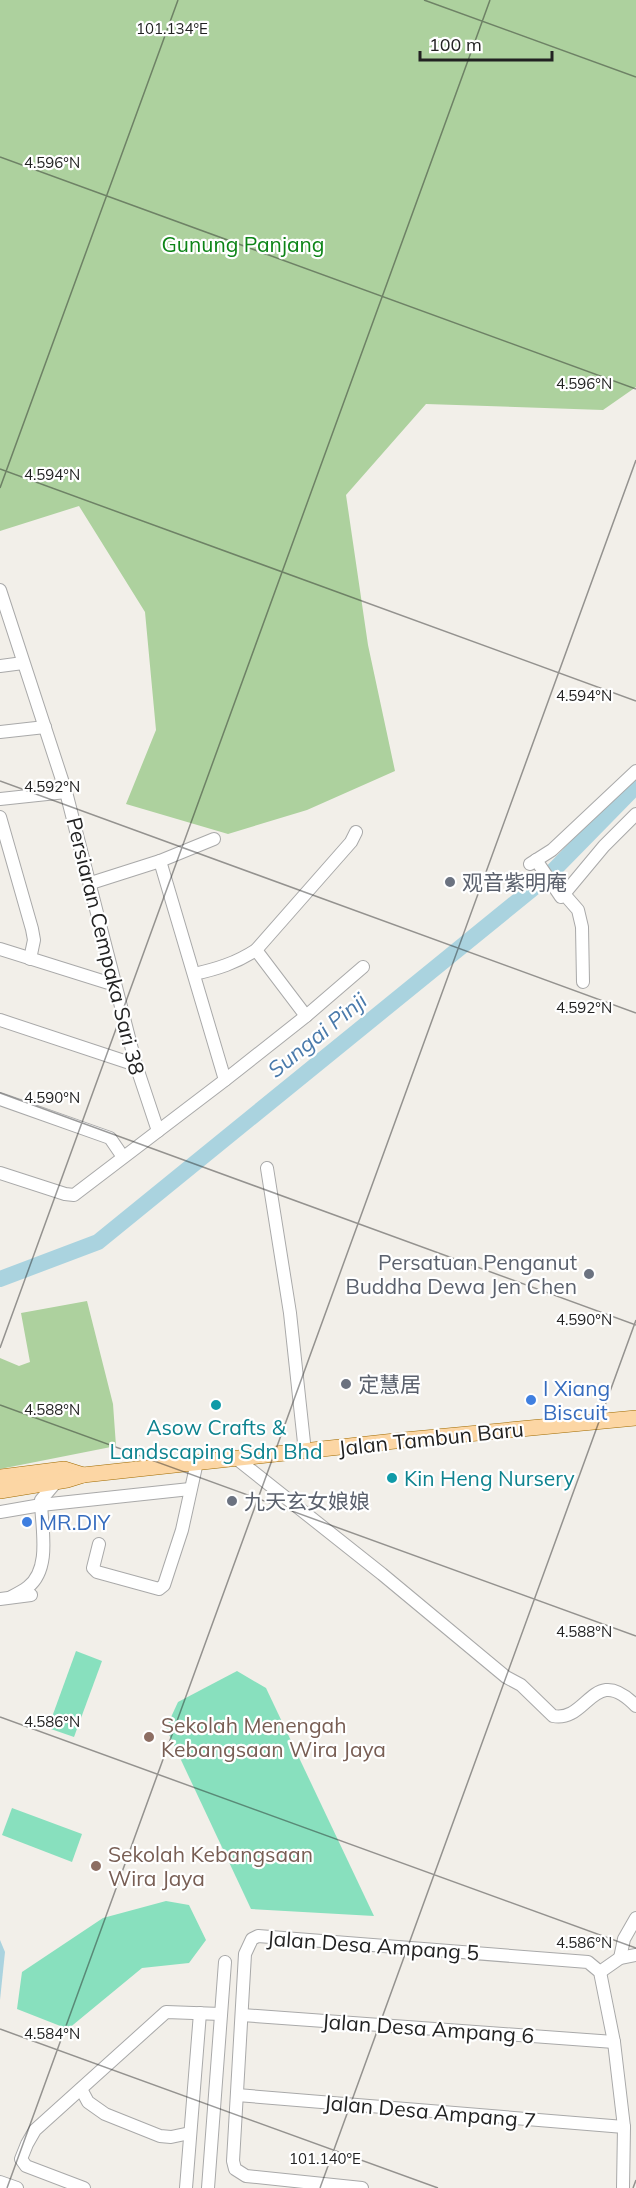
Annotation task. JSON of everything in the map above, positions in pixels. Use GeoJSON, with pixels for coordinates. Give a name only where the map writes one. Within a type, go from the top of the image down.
{"type":"FeatureCollection","features":[{"type":"Feature","properties":{"kind":"main road","name":"Jalan Tambun Baru"},"geometry":{"type":"LineString","coordinates":[[3,1486],[197,1462],[636,1418]]}},
{"type":"Feature","properties":{"kind":"main road","name":"Jalan Tambun Baru"},"geometry":{"type":"LineString","coordinates":[[3,1486],[64,1469],[83,1475]]}},
{"type":"Feature","properties":{"kind":"street","name":"Persiaran Cempaka Sari 38"},"geometry":{"type":"LineString","coordinates":[[1,596],[66,792],[136,1065],[158,1131]]}},
{"type":"Feature","properties":{"kind":"street"},"geometry":{"type":"LineString","coordinates":[[0,666],[23,663]]}},
{"type":"Feature","properties":{"kind":"street"},"geometry":{"type":"LineString","coordinates":[[0,732],[45,727]]}},
{"type":"Feature","properties":{"kind":"street"},"geometry":{"type":"LineString","coordinates":[[583,982],[582,927],[578,910],[536,864],[636,771]]}},
{"type":"Feature","properties":{"kind":"street"},"geometry":{"type":"LineString","coordinates":[[0,799],[66,792]]}},
{"type":"Feature","properties":{"kind":"street"},"geometry":{"type":"LineString","coordinates":[[559,891],[636,814]]}},
{"type":"Feature","properties":{"kind":"street"},"geometry":{"type":"LineString","coordinates":[[0,818],[32,929],[34,940],[30,959]]}},
{"type":"Feature","properties":{"kind":"street"},"geometry":{"type":"LineString","coordinates":[[194,974],[222,968],[241,960],[256,950],[351,842],[356,832]]}},
{"type":"Feature","properties":{"kind":"street"},"geometry":{"type":"LineString","coordinates":[[91,883],[160,861],[214,839]]}},
{"type":"Feature","properties":{"kind":"street"},"geometry":{"type":"LineString","coordinates":[[160,861],[225,1080]]}},
{"type":"Feature","properties":{"kind":"street"},"geometry":{"type":"LineString","coordinates":[[0,949],[115,985]]}},
{"type":"Feature","properties":{"kind":"street"},"geometry":{"type":"LineString","coordinates":[[256,950],[306,1016]]}},
{"type":"Feature","properties":{"kind":"street"},"geometry":{"type":"LineString","coordinates":[[0,1173],[64,1194],[74,1195],[225,1080],[363,967]]}},
{"type":"Feature","properties":{"kind":"street"},"geometry":{"type":"LineString","coordinates":[[0,1020],[136,1065]]}},
{"type":"Feature","properties":{"kind":"street"},"geometry":{"type":"LineString","coordinates":[[0,1099],[110,1138],[123,1157]]}},
{"type":"Feature","properties":{"kind":"street"},"geometry":{"type":"LineString","coordinates":[[267,1168],[290,1313],[305,1452]]}},
{"type":"Feature","properties":{"kind":"street"},"geometry":{"type":"LineString","coordinates":[[237,1459],[506,1677],[521,1685],[553,1716],[566,1715],[598,1692],[611,1689],[627,1696],[636,1706]]}},
{"type":"Feature","properties":{"kind":"street"},"geometry":{"type":"LineString","coordinates":[[99,1544],[93,1562],[93,1568],[97,1572],[159,1589],[164,1585],[182,1530],[197,1462]]}},
{"type":"Feature","properties":{"kind":"street"},"geometry":{"type":"LineString","coordinates":[[41,1503],[57,1481]]}},
{"type":"Feature","properties":{"kind":"street"},"geometry":{"type":"LineString","coordinates":[[3,1486],[34,1495],[41,1503],[43,1539],[40,1567],[29,1586],[6,1598]]}},
{"type":"Feature","properties":{"kind":"street"},"geometry":{"type":"LineString","coordinates":[[0,1512],[41,1503],[190,1489]]}},
{"type":"Feature","properties":{"kind":"street"},"geometry":{"type":"LineString","coordinates":[[6,1598],[31,1595]]}},
{"type":"Feature","properties":{"kind":"street"},"geometry":{"type":"LineString","coordinates":[[620,1959],[624,1939],[636,1918]]}},
{"type":"Feature","properties":{"kind":"street","name":"Jalan Desa Ampang 5"},"geometry":{"type":"LineString","coordinates":[[338,2187],[246,2176],[235,2169],[233,2161],[245,1954],[252,1939],[258,1936],[588,1962],[600,1972]]}},
{"type":"Feature","properties":{"kind":"street"},"geometry":{"type":"LineString","coordinates":[[623,2188],[624,2127],[614,2042],[600,1972],[620,1959],[636,1955]]}},
{"type":"Feature","properties":{"kind":"street"},"geometry":{"type":"LineString","coordinates":[[208,2188],[225,1962]]}},
{"type":"Feature","properties":{"kind":"street"},"geometry":{"type":"LineString","coordinates":[[223,1992],[244,1994]]}},
{"type":"Feature","properties":{"kind":"street"},"geometry":{"type":"LineString","coordinates":[[84,2188],[26,2166],[21,2159],[35,2130],[166,2012],[221,2014]]}},
{"type":"Feature","properties":{"kind":"street"},"geometry":{"type":"LineString","coordinates":[[186,2188],[200,2013]]}},
{"type":"Feature","properties":{"kind":"street","name":"Jalan Desa Ampang 6"},"geometry":{"type":"LineString","coordinates":[[242,2015],[614,2042]]}},
{"type":"Feature","properties":{"kind":"street"},"geometry":{"type":"LineString","coordinates":[[81,2089],[88,2102],[105,2114],[160,2136],[171,2137],[190,2133]]}},
{"type":"Feature","properties":{"kind":"street","name":"Jalan Desa Ampang 7"},"geometry":{"type":"LineString","coordinates":[[237,2095],[624,2127]]}},
{"type":"Feature","properties":{"kind":"street"},"geometry":{"type":"LineString","coordinates":[[0,2182],[17,2188]]}},
{"type":"Feature","properties":{"kind":"street"},"geometry":{"type":"LineString","coordinates":[[338,2187],[362,2188]]}},
{"type":"Feature","properties":{"kind":"green space","name":"Gunung Panjang"},"geometry":{"type":"Polygon","coordinates":[[[0,0],[636,0],[636,387],[603,410],[426,404],[346,495],[368,645],[395,771],[307,810],[228,834],[126,804],[156,730],[145,612],[79,506],[0,531],[0,0]]]}},
{"type":"Feature","properties":{"kind":"green space"},"geometry":{"type":"Polygon","coordinates":[[[87,1301],[113,1404],[116,1446],[0,1469],[0,1358],[19,1366],[30,1362],[21,1313],[87,1301]]]}},
{"type":"Feature","properties":{"kind":"green space"},"geometry":{"type":"Polygon","coordinates":[[[76,1651],[102,1661],[74,1737],[48,1728],[76,1651]]]}},
{"type":"Feature","properties":{"kind":"green space"},"geometry":{"type":"Polygon","coordinates":[[[237,1671],[266,1688],[374,1916],[251,1909],[166,1728],[178,1702],[237,1671]]]}},
{"type":"Feature","properties":{"kind":"green space"},"geometry":{"type":"Polygon","coordinates":[[[12,1808],[82,1834],[72,1862],[2,1835],[12,1808]]]}},
{"type":"Feature","properties":{"kind":"green space"},"geometry":{"type":"Polygon","coordinates":[[[166,1901],[189,1905],[206,1940],[189,1963],[142,1968],[68,2029],[17,2009],[22,1972],[103,1918],[166,1901]]]}},
{"type":"Feature","properties":{"kind":"water"},"geometry":{"type":"Polygon","coordinates":[[[0,1940],[5,1952],[0,2000],[0,1940]]]}},
{"type":"Feature","properties":{"kind":"waterway","name":"Sungai Pinji"},"geometry":{"type":"LineString","coordinates":[[0,1279],[98,1242],[547,877],[636,786]]}},
{"type":"Feature","properties":{"kind":"place","name":"观音紫明庵"},"geometry":{"type":"Point","coordinates":[450,882]}},
{"type":"Feature","properties":{"kind":"place","name":"Persatuan Penganut Buddha Dewa Jen Chen"},"geometry":{"type":"Point","coordinates":[589,1274]}},
{"type":"Feature","properties":{"kind":"place","name":"定慧居"},"geometry":{"type":"Point","coordinates":[346,1384]}},
{"type":"Feature","properties":{"kind":"place","name":"I Xiang Biscuit"},"geometry":{"type":"Point","coordinates":[531,1400]}},
{"type":"Feature","properties":{"kind":"place","name":"Asow Crafts & Landscaping Sdn Bhd"},"geometry":{"type":"Point","coordinates":[216,1405]}},
{"type":"Feature","properties":{"kind":"place","name":"Kin Heng Nursery"},"geometry":{"type":"Point","coordinates":[392,1478]}},
{"type":"Feature","properties":{"kind":"place","name":"九天玄女娘娘"},"geometry":{"type":"Point","coordinates":[232,1501]}},
{"type":"Feature","properties":{"kind":"place","name":"MR.DIY"},"geometry":{"type":"Point","coordinates":[27,1522]}},
{"type":"Feature","properties":{"kind":"place","name":"Sekolah Menengah Kebangsaan Wira Jaya"},"geometry":{"type":"Point","coordinates":[149,1737]}},
{"type":"Feature","properties":{"kind":"place","name":"Sekolah Kebangsaan Wira Jaya"},"geometry":{"type":"Point","coordinates":[96,1866]}}]}
